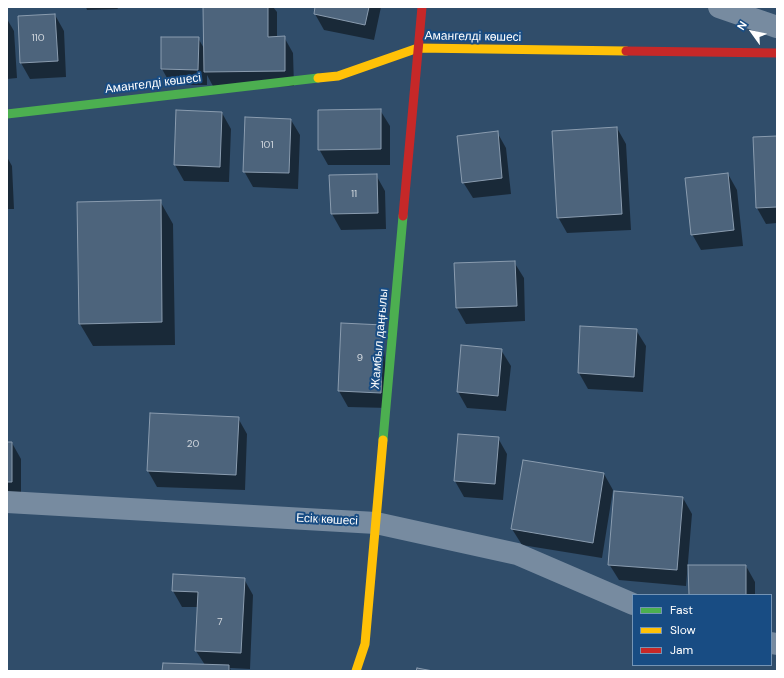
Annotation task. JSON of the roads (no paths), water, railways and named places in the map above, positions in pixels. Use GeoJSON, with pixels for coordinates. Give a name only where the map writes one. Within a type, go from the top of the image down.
{"type":"FeatureCollection","features":[{"type":"Feature","properties":{"kind":"street","name":"Жамбыл даңғылы"},"geometry":{"type":"LineString","coordinates":[[356,671],[365,644],[422,7]]}},
{"type":"Feature","properties":{"kind":"street"},"geometry":{"type":"LineString","coordinates":[[719,7],[777,27]]}},
{"type":"Feature","properties":{"kind":"street","name":"Амангелді көшесі"},"geometry":{"type":"LineString","coordinates":[[7,114],[338,76],[418,48],[777,54]]}},
{"type":"Feature","properties":{"kind":"street","name":"Есік көшесі"},"geometry":{"type":"LineString","coordinates":[[7,502],[376,523],[517,554],[632,604]]}}]}
